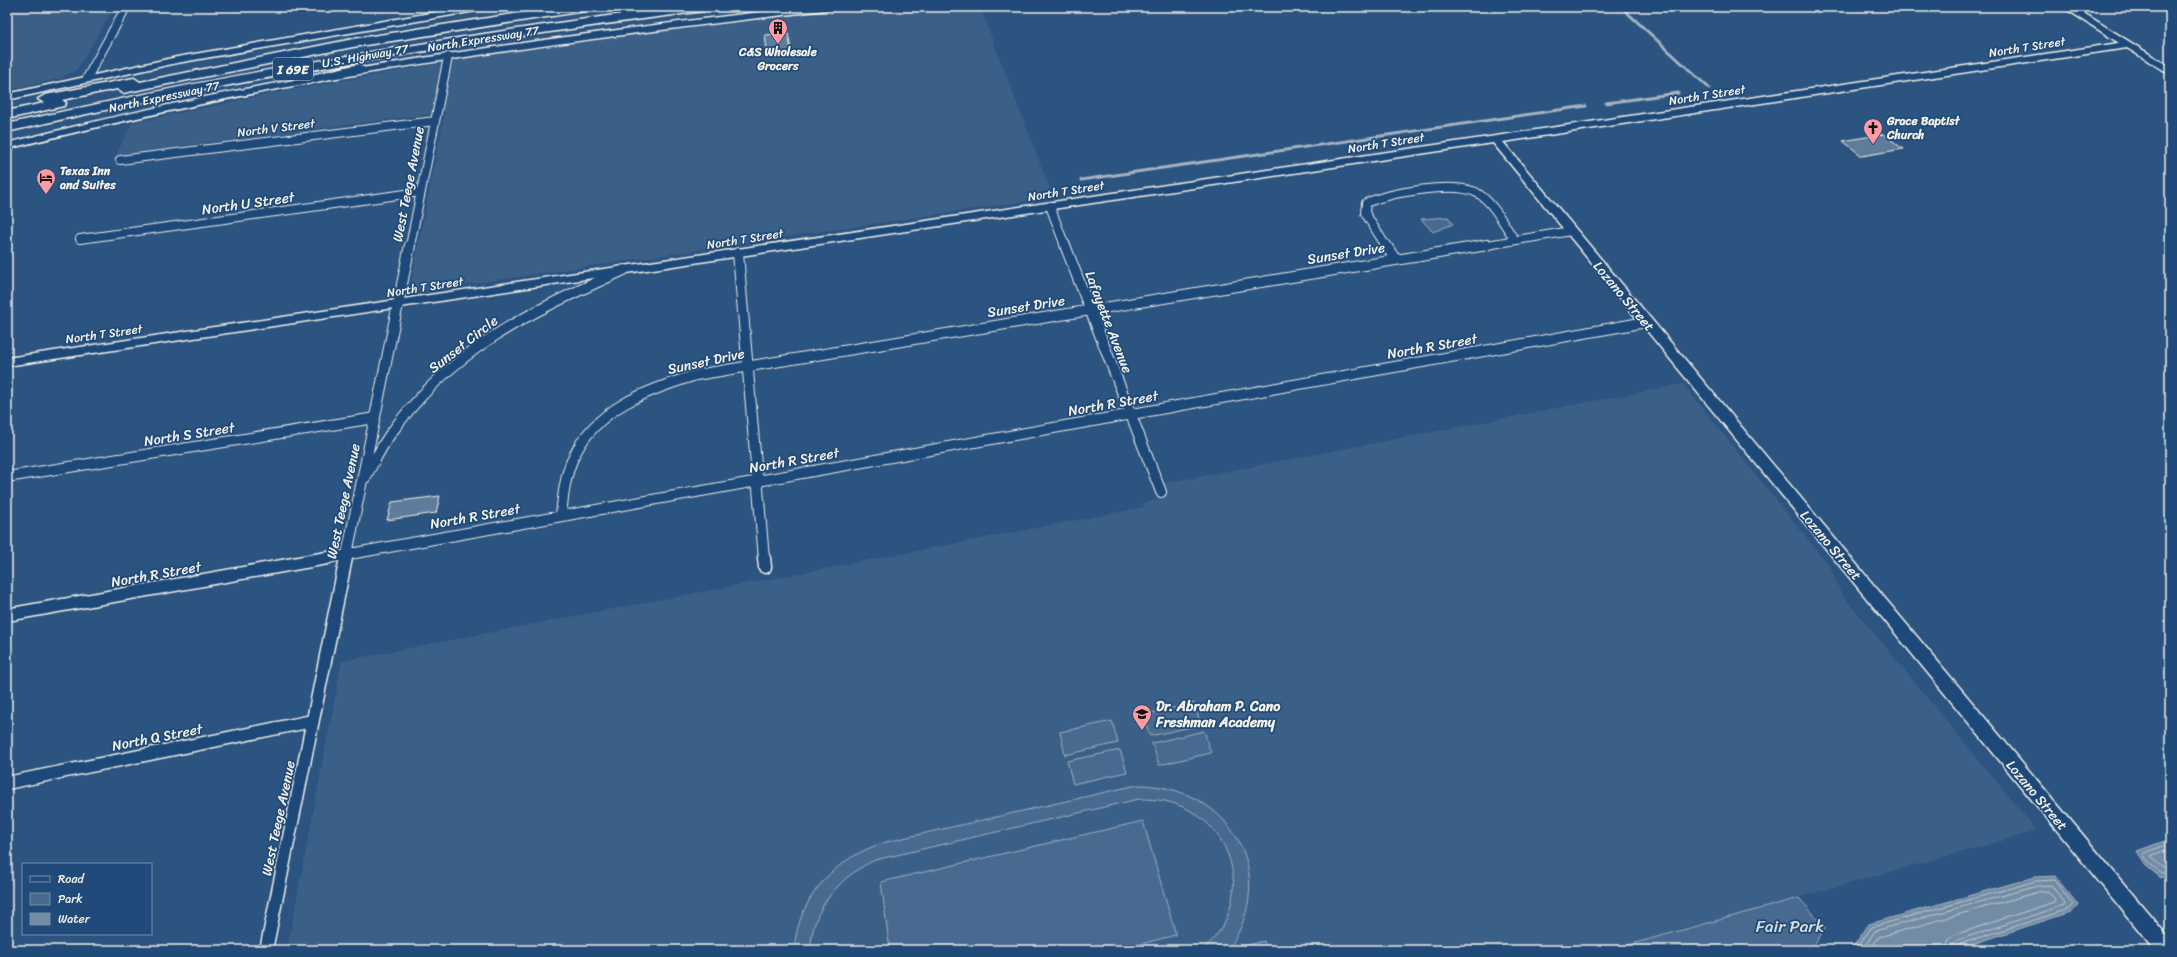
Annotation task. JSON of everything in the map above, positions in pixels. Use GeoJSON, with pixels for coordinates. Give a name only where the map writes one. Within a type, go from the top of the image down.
{"type":"FeatureCollection","features":[{"type":"Feature","properties":{"kind":"highway","name":"U.S. Highway 77"},"geometry":{"type":"LineString","coordinates":[[7,114],[202,72],[453,26],[585,7]]}},
{"type":"Feature","properties":{"kind":"highway","name":"U.S. Highway 77"},"geometry":{"type":"LineString","coordinates":[[7,128],[141,97],[450,41],[581,22],[704,7]]}},
{"type":"Feature","properties":{"kind":"highway"},"geometry":{"type":"LineString","coordinates":[[307,80],[377,63],[581,22]]}},
{"type":"Feature","properties":{"kind":"highway"},"geometry":{"type":"LineString","coordinates":[[7,107],[85,90],[202,72]]}},
{"type":"Feature","properties":{"kind":"highway"},"geometry":{"type":"LineString","coordinates":[[7,134],[159,98],[183,90]]}},
{"type":"Feature","properties":{"kind":"street"},"geometry":{"type":"LineString","coordinates":[[87,78],[126,7]]}},
{"type":"Feature","properties":{"kind":"street"},"geometry":{"type":"LineString","coordinates":[[7,97],[87,78],[233,49],[456,9],[481,7]]}},
{"type":"Feature","properties":{"kind":"street","name":"North Expressway 77"},"geometry":{"type":"LineString","coordinates":[[7,146],[142,115],[307,80],[448,57],[607,34],[826,7]]}},
{"type":"Feature","properties":{"kind":"street"},"geometry":{"type":"LineString","coordinates":[[2068,7],[2170,71]]}},
{"type":"Feature","properties":{"kind":"street","name":"North T Street"},"geometry":{"type":"LineString","coordinates":[[7,362],[2128,45]]}},
{"type":"Feature","properties":{"kind":"street","name":"West Teege Avenue"},"geometry":{"type":"LineString","coordinates":[[266,950],[346,553],[399,304],[448,57]]}},
{"type":"Feature","properties":{"kind":"street","name":"North V Street"},"geometry":{"type":"LineString","coordinates":[[120,160],[435,121]]}},
{"type":"Feature","properties":{"kind":"street","name":"Lozano Street"},"geometry":{"type":"LineString","coordinates":[[1496,140],[2167,950]]}},
{"type":"Feature","properties":{"kind":"street"},"geometry":{"type":"LineString","coordinates":[[1395,260],[1364,212],[1366,204],[1375,199],[1449,188],[1468,188],[1481,195],[1515,240]]}},
{"type":"Feature","properties":{"kind":"street","name":"North U Street"},"geometry":{"type":"LineString","coordinates":[[80,239],[420,192]]}},
{"type":"Feature","properties":{"kind":"street","name":"Lafayette Avenue"},"geometry":{"type":"LineString","coordinates":[[1050,206],[1160,492]]}},
{"type":"Feature","properties":{"kind":"street","name":"Sunset Drive"},"geometry":{"type":"LineString","coordinates":[[561,515],[565,478],[573,456],[586,435],[606,414],[620,405],[660,386],[696,375],[1571,231]]}},
{"type":"Feature","properties":{"kind":"street"},"geometry":{"type":"LineString","coordinates":[[738,253],[756,481],[765,567]]}},
{"type":"Feature","properties":{"kind":"street","name":"Sunset Circle"},"geometry":{"type":"LineString","coordinates":[[360,487],[389,437],[415,404],[461,360],[494,335],[536,311],[624,270]]}},
{"type":"Feature","properties":{"kind":"street","name":"North R Street"},"geometry":{"type":"LineString","coordinates":[[7,615],[346,553],[1646,322]]}},
{"type":"Feature","properties":{"kind":"street","name":"North S Street"},"geometry":{"type":"LineString","coordinates":[[7,477],[375,418]]}},
{"type":"Feature","properties":{"kind":"street","name":"North Q Street"},"geometry":{"type":"LineString","coordinates":[[7,782],[312,721]]}},
{"type":"Feature","properties":{"kind":"shaded area"},"geometry":{"type":"Polygon","coordinates":[[[7,7],[114,7],[77,69],[61,78],[7,90],[7,7]]]}},
{"type":"Feature","properties":{"kind":"shaded area"},"geometry":{"type":"Polygon","coordinates":[[[865,7],[980,7],[1053,197],[409,293],[445,112],[116,155],[132,123],[285,91],[493,54],[616,37],[865,7]]]}},
{"type":"Feature","properties":{"kind":"shaded area","name":"Dr. Abraham P. Cano Freshman Academy"},"geometry":{"type":"Polygon","coordinates":[[[1683,384],[1830,567],[1841,593],[2037,831],[1610,950],[287,950],[342,661],[1145,507],[1143,503],[1160,499],[1155,485],[1683,384]]]}},
{"type":"Feature","properties":{"kind":"green space"},"geometry":{"type":"Polygon","coordinates":[[[1448,217],[1453,224],[1433,232],[1421,219],[1448,217]]]}},
{"type":"Feature","properties":{"kind":"green space"},"geometry":{"type":"Polygon","coordinates":[[[1194,703],[1201,725],[1150,736],[1143,715],[1194,703]]]}},
{"type":"Feature","properties":{"kind":"green space"},"geometry":{"type":"Polygon","coordinates":[[[1112,721],[1118,743],[1065,755],[1060,732],[1112,721]]]}},
{"type":"Feature","properties":{"kind":"green space"},"geometry":{"type":"Polygon","coordinates":[[[1204,731],[1211,753],[1159,765],[1152,743],[1204,731]]]}},
{"type":"Feature","properties":{"kind":"green space"},"geometry":{"type":"Polygon","coordinates":[[[1120,750],[1127,772],[1073,784],[1067,761],[1120,750]]]}},
{"type":"Feature","properties":{"kind":"green space"},"geometry":{"type":"Polygon","coordinates":[[[1137,785],[1170,789],[1198,800],[1220,817],[1237,839],[1247,864],[1250,892],[1243,921],[1228,950],[1202,950],[1217,934],[1227,916],[1233,897],[1233,877],[1229,857],[1220,839],[1207,823],[1189,810],[1177,804],[1152,799],[1139,799],[875,860],[850,875],[830,896],[816,921],[812,935],[811,950],[794,950],[797,930],[803,912],[812,896],[823,881],[836,869],[851,858],[868,849],[886,842],[1137,785]]]}},
{"type":"Feature","properties":{"kind":"green space"},"geometry":{"type":"Polygon","coordinates":[[[1143,821],[1176,935],[1117,950],[890,950],[881,882],[1143,821]]]}},
{"type":"Feature","properties":{"kind":"green space","name":"Fair Park"},"geometry":{"type":"Polygon","coordinates":[[[1799,898],[1826,928],[1810,950],[1610,950],[1799,898]]]}},
{"type":"Feature","properties":{"kind":"green space"},"geometry":{"type":"Polygon","coordinates":[[[1264,941],[1267,950],[1228,950],[1264,941]]]}},
{"type":"Feature","properties":{"kind":"water"},"geometry":{"type":"Polygon","coordinates":[[[2170,839],[2170,875],[2161,878],[2145,865],[2137,851],[2170,839]]]}},
{"type":"Feature","properties":{"kind":"water"},"geometry":{"type":"Polygon","coordinates":[[[2055,876],[2079,906],[2071,912],[1955,950],[1851,950],[1869,924],[2035,877],[2055,876]]]}},
{"type":"Feature","properties":{"kind":"building","name":"C&S Wholesale Grocers"},"geometry":{"type":"Polygon","coordinates":[[[788,33],[792,55],[768,58],[765,35],[788,33]]]}},
{"type":"Feature","properties":{"kind":"building","name":"Grace Baptist Church"},"geometry":{"type":"Polygon","coordinates":[[[1884,134],[1903,149],[1862,156],[1843,141],[1884,134]]]}},
{"type":"Feature","properties":{"kind":"building"},"geometry":{"type":"Polygon","coordinates":[[[440,496],[436,513],[387,520],[392,502],[440,496]]]}},
{"type":"Feature","properties":{"kind":"waterway"},"geometry":{"type":"LineString","coordinates":[[1621,7],[1709,88]]}},
{"type":"Feature","properties":{"kind":"waterway"},"geometry":{"type":"LineString","coordinates":[[1606,103],[1678,93]]}},
{"type":"Feature","properties":{"kind":"waterway"},"geometry":{"type":"LineString","coordinates":[[1081,180],[1586,106]]}},
{"type":"Feature","properties":{"kind":"place","name":"C&S Wholesale Grocers"},"geometry":{"type":"Point","coordinates":[778,45]}},
{"type":"Feature","properties":{"kind":"place","name":"Grace Baptist Church"},"geometry":{"type":"Point","coordinates":[1873,145]}},
{"type":"Feature","properties":{"kind":"place","name":"Texas Inn and Suites"},"geometry":{"type":"Point","coordinates":[46,195]}},
{"type":"Feature","properties":{"kind":"place","name":"Dr. Abraham P. Cano Freshman Academy"},"geometry":{"type":"Point","coordinates":[1142,731]}}]}
